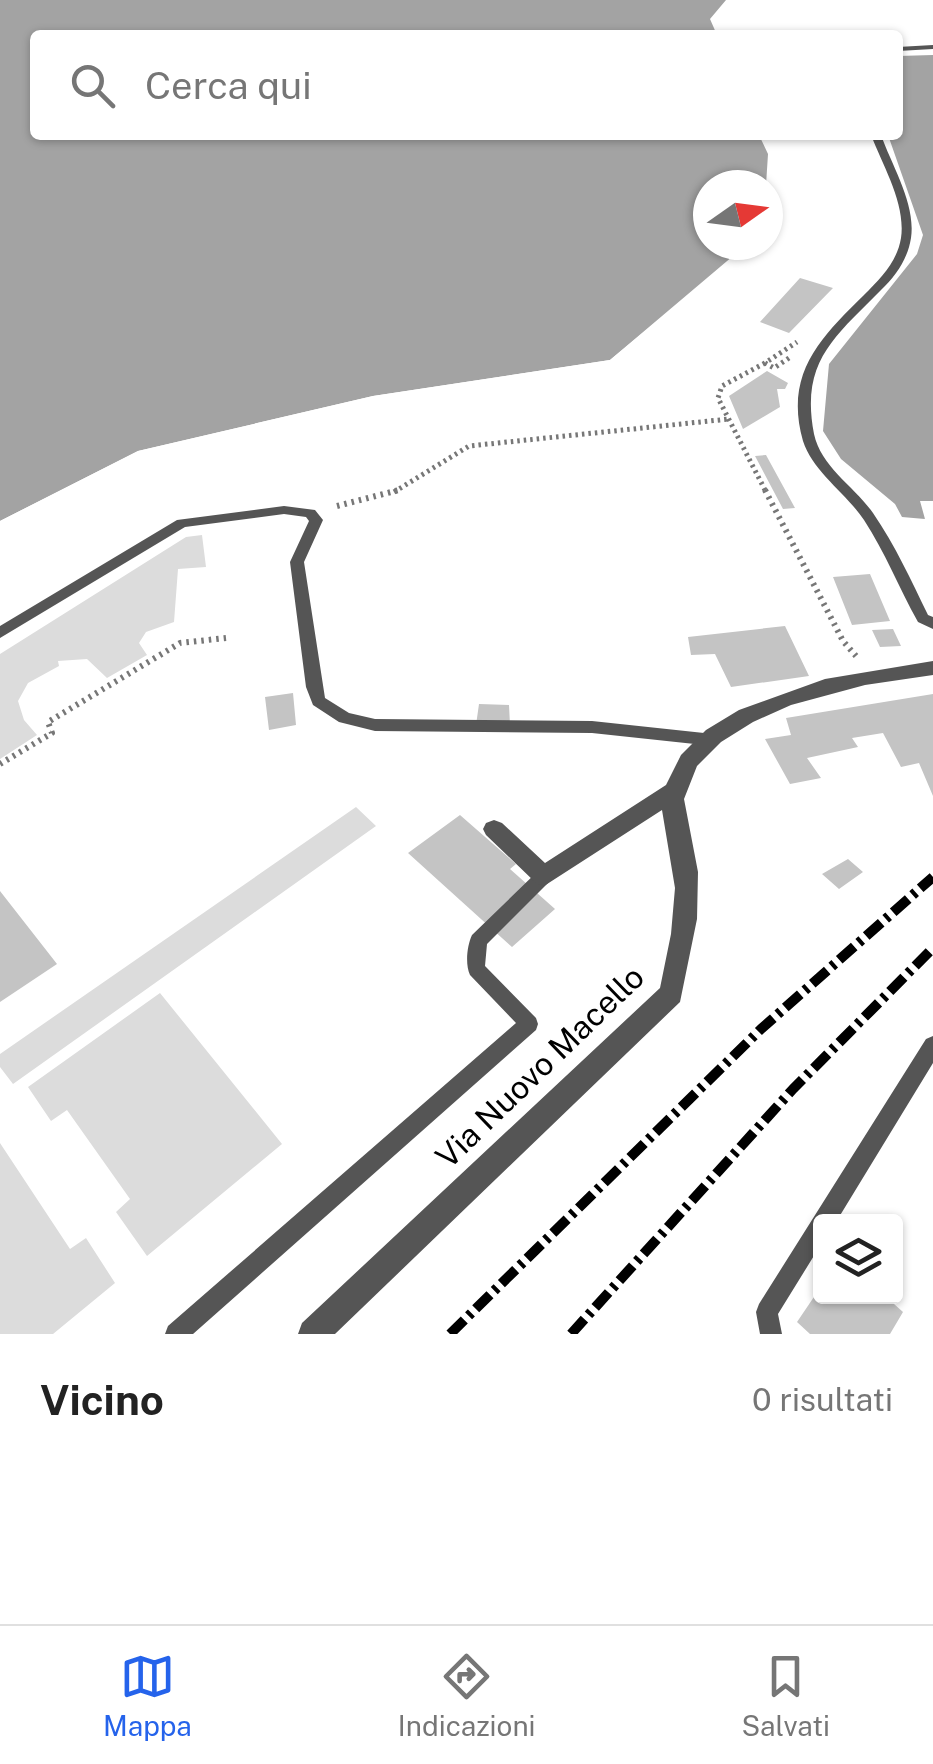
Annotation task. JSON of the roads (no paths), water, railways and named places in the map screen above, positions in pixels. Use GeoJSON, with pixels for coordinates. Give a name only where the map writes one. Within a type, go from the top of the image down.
{"type":"FeatureCollection","features":[{"type":"Feature","properties":{"kind":"street"},"geometry":{"type":"LineString","coordinates":[[494,829],[544,876],[674,790],[686,762],[704,739],[754,710],[872,674],[933,668]]}},
{"type":"Feature","properties":{"kind":"street","name":"Via Nuovo Macello"},"geometry":{"type":"LineString","coordinates":[[313,1334],[671,994],[686,919],[686,870],[674,790]]}},
{"type":"Feature","properties":{"kind":"lane"},"geometry":{"type":"LineString","coordinates":[[903,49],[933,47]]}},
{"type":"Feature","properties":{"kind":"lane"},"geometry":{"type":"LineString","coordinates":[[878,140],[904,216],[906,240],[897,262],[813,354],[804,408],[809,440],[826,469],[878,531],[923,618],[933,624]]}},
{"type":"Feature","properties":{"kind":"lane"},"geometry":{"type":"LineString","coordinates":[[0,634],[182,523],[284,510],[310,513],[316,520],[297,562],[314,687],[318,702],[345,718],[376,725],[592,727],[704,739]]}},
{"type":"Feature","properties":{"kind":"lane"},"geometry":{"type":"LineString","coordinates":[[176,1334],[529,1024],[476,968],[478,941],[544,876]]}},
{"type":"Feature","properties":{"kind":"lane"},"geometry":{"type":"LineString","coordinates":[[828,1214],[933,1045]]}},
{"type":"Feature","properties":{"kind":"lane"},"geometry":{"type":"LineString","coordinates":[[771,1334],[768,1312],[813,1239]]}},
{"type":"Feature","properties":{"kind":"railway"},"geometry":{"type":"LineString","coordinates":[[450,1334],[761,1029],[933,877]]}},
{"type":"Feature","properties":{"kind":"railway"},"geometry":{"type":"LineString","coordinates":[[571,1334],[793,1089],[933,948]]}}]}
